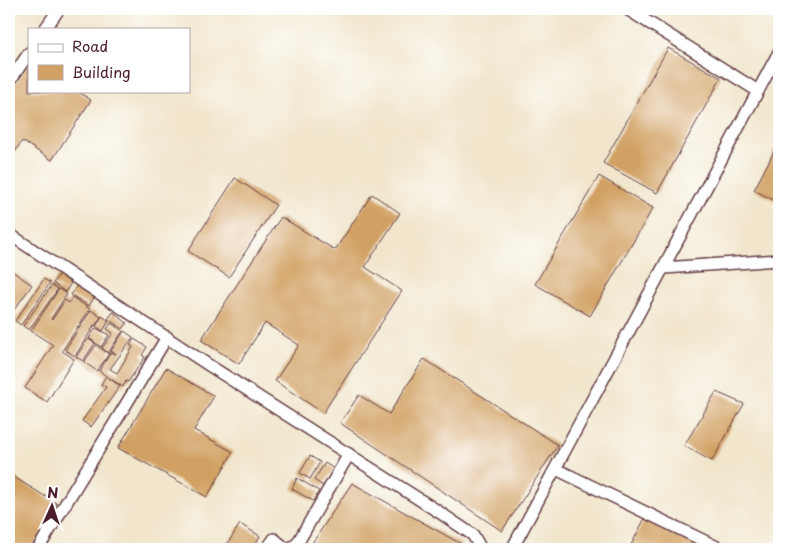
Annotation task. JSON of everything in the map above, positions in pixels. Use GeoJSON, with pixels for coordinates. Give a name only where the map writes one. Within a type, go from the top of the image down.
{"type":"FeatureCollection","features":[{"type":"Feature","properties":{"kind":"street"},"geometry":{"type":"LineString","coordinates":[[46,28],[59,9]]}},
{"type":"Feature","properties":{"kind":"street"},"geometry":{"type":"LineString","coordinates":[[627,9],[758,91]]}},
{"type":"Feature","properties":{"kind":"street"},"geometry":{"type":"LineString","coordinates":[[512,549],[779,52]]}},
{"type":"Feature","properties":{"kind":"street"},"geometry":{"type":"LineString","coordinates":[[9,82],[28,54]]}},
{"type":"Feature","properties":{"kind":"street"},"geometry":{"type":"LineString","coordinates":[[9,234],[473,535],[481,549]]}},
{"type":"Feature","properties":{"kind":"street"},"geometry":{"type":"LineString","coordinates":[[664,268],[779,260]]}},
{"type":"Feature","properties":{"kind":"street"},"geometry":{"type":"LineString","coordinates":[[38,549],[167,337]]}},
{"type":"Feature","properties":{"kind":"street"},"geometry":{"type":"LineString","coordinates":[[267,549],[274,539],[287,549],[297,544],[349,454]]}},
{"type":"Feature","properties":{"kind":"street"},"geometry":{"type":"LineString","coordinates":[[556,469],[721,549]]}},
{"type":"Feature","properties":{"kind":"building"},"geometry":{"type":"Polygon","coordinates":[[[668,48],[721,78],[657,193],[603,163],[668,48]]]}},
{"type":"Feature","properties":{"kind":"building"},"geometry":{"type":"Polygon","coordinates":[[[28,65],[28,92],[79,92],[91,100],[52,160],[22,141],[9,161],[9,94],[28,65]]]}},
{"type":"Feature","properties":{"kind":"building"},"geometry":{"type":"Polygon","coordinates":[[[779,142],[779,203],[754,190],[779,142]]]}},
{"type":"Feature","properties":{"kind":"building"},"geometry":{"type":"Polygon","coordinates":[[[599,176],[653,208],[590,316],[535,284],[599,176]]]}},
{"type":"Feature","properties":{"kind":"building"},"geometry":{"type":"Polygon","coordinates":[[[235,178],[276,205],[229,277],[188,251],[235,178]]]}},
{"type":"Feature","properties":{"kind":"building"},"geometry":{"type":"Polygon","coordinates":[[[372,194],[400,213],[365,267],[402,291],[323,413],[275,381],[299,345],[265,323],[239,364],[201,340],[281,217],[335,250],[372,194]]]}},
{"type":"Feature","properties":{"kind":"building"},"geometry":{"type":"Polygon","coordinates":[[[9,269],[32,285],[9,317],[9,269]]]}},
{"type":"Feature","properties":{"kind":"building"},"geometry":{"type":"Polygon","coordinates":[[[59,274],[71,283],[65,292],[53,283],[59,274]]]}},
{"type":"Feature","properties":{"kind":"building"},"geometry":{"type":"Polygon","coordinates":[[[44,279],[50,283],[21,325],[15,321],[44,279]]]}},
{"type":"Feature","properties":{"kind":"building"},"geometry":{"type":"Polygon","coordinates":[[[52,285],[58,289],[29,330],[23,326],[52,285]]]}},
{"type":"Feature","properties":{"kind":"building"},"geometry":{"type":"Polygon","coordinates":[[[77,285],[95,296],[89,306],[71,295],[77,285]]]}},
{"type":"Feature","properties":{"kind":"building"},"geometry":{"type":"Polygon","coordinates":[[[59,289],[67,294],[52,320],[65,300],[69,303],[72,297],[90,309],[62,351],[74,359],[47,402],[25,388],[53,345],[31,331],[59,289]]]}},
{"type":"Feature","properties":{"kind":"building"},"geometry":{"type":"Polygon","coordinates":[[[91,310],[101,317],[95,326],[93,325],[75,356],[65,350],[91,310]]]}},
{"type":"Feature","properties":{"kind":"building"},"geometry":{"type":"Polygon","coordinates":[[[113,312],[127,323],[123,329],[108,319],[113,312]]]}},
{"type":"Feature","properties":{"kind":"building"},"geometry":{"type":"Polygon","coordinates":[[[102,316],[109,321],[103,331],[96,326],[102,316]]]}},
{"type":"Feature","properties":{"kind":"building"},"geometry":{"type":"Polygon","coordinates":[[[111,323],[123,331],[108,353],[102,348],[113,333],[107,329],[111,323]]]}},
{"type":"Feature","properties":{"kind":"building"},"geometry":{"type":"Polygon","coordinates":[[[96,328],[109,335],[101,347],[89,338],[96,328]]]}},
{"type":"Feature","properties":{"kind":"building"},"geometry":{"type":"Polygon","coordinates":[[[124,331],[133,337],[110,369],[117,373],[133,347],[130,345],[134,339],[147,347],[142,355],[145,357],[123,387],[99,371],[111,352],[116,354],[111,351],[124,331]]]}},
{"type":"Feature","properties":{"kind":"building"},"geometry":{"type":"Polygon","coordinates":[[[88,339],[95,343],[83,361],[76,357],[88,339]]]}},
{"type":"Feature","properties":{"kind":"building"},"geometry":{"type":"Polygon","coordinates":[[[96,345],[109,354],[97,371],[84,362],[96,345]]]}},
{"type":"Feature","properties":{"kind":"building"},"geometry":{"type":"Polygon","coordinates":[[[424,359],[558,445],[502,531],[340,423],[359,395],[389,414],[424,359]]]}},
{"type":"Feature","properties":{"kind":"building"},"geometry":{"type":"Polygon","coordinates":[[[166,368],[214,396],[194,430],[233,452],[207,497],[118,448],[166,368]]]}},
{"type":"Feature","properties":{"kind":"building"},"geometry":{"type":"Polygon","coordinates":[[[106,376],[120,386],[91,427],[82,421],[106,387],[101,384],[106,376]]]}},
{"type":"Feature","properties":{"kind":"building"},"geometry":{"type":"Polygon","coordinates":[[[716,392],[744,404],[712,461],[684,446],[716,392]]]}},
{"type":"Feature","properties":{"kind":"building"},"geometry":{"type":"Polygon","coordinates":[[[310,456],[320,462],[310,479],[300,473],[310,456]]]}},
{"type":"Feature","properties":{"kind":"building"},"geometry":{"type":"Polygon","coordinates":[[[325,463],[334,469],[323,486],[314,480],[325,463]]]}},
{"type":"Feature","properties":{"kind":"building"},"geometry":{"type":"Polygon","coordinates":[[[9,474],[59,505],[32,549],[20,549],[9,542],[9,474]]]}},
{"type":"Feature","properties":{"kind":"building"},"geometry":{"type":"Polygon","coordinates":[[[297,478],[319,491],[313,501],[292,489],[297,478]]]}},
{"type":"Feature","properties":{"kind":"building"},"geometry":{"type":"Polygon","coordinates":[[[352,483],[463,545],[460,549],[310,549],[352,483]]]}},
{"type":"Feature","properties":{"kind":"building"},"geometry":{"type":"Polygon","coordinates":[[[646,516],[712,549],[629,549],[646,516]]]}},
{"type":"Feature","properties":{"kind":"building"},"geometry":{"type":"Polygon","coordinates":[[[240,524],[260,536],[253,549],[224,549],[240,524]]]}}]}
